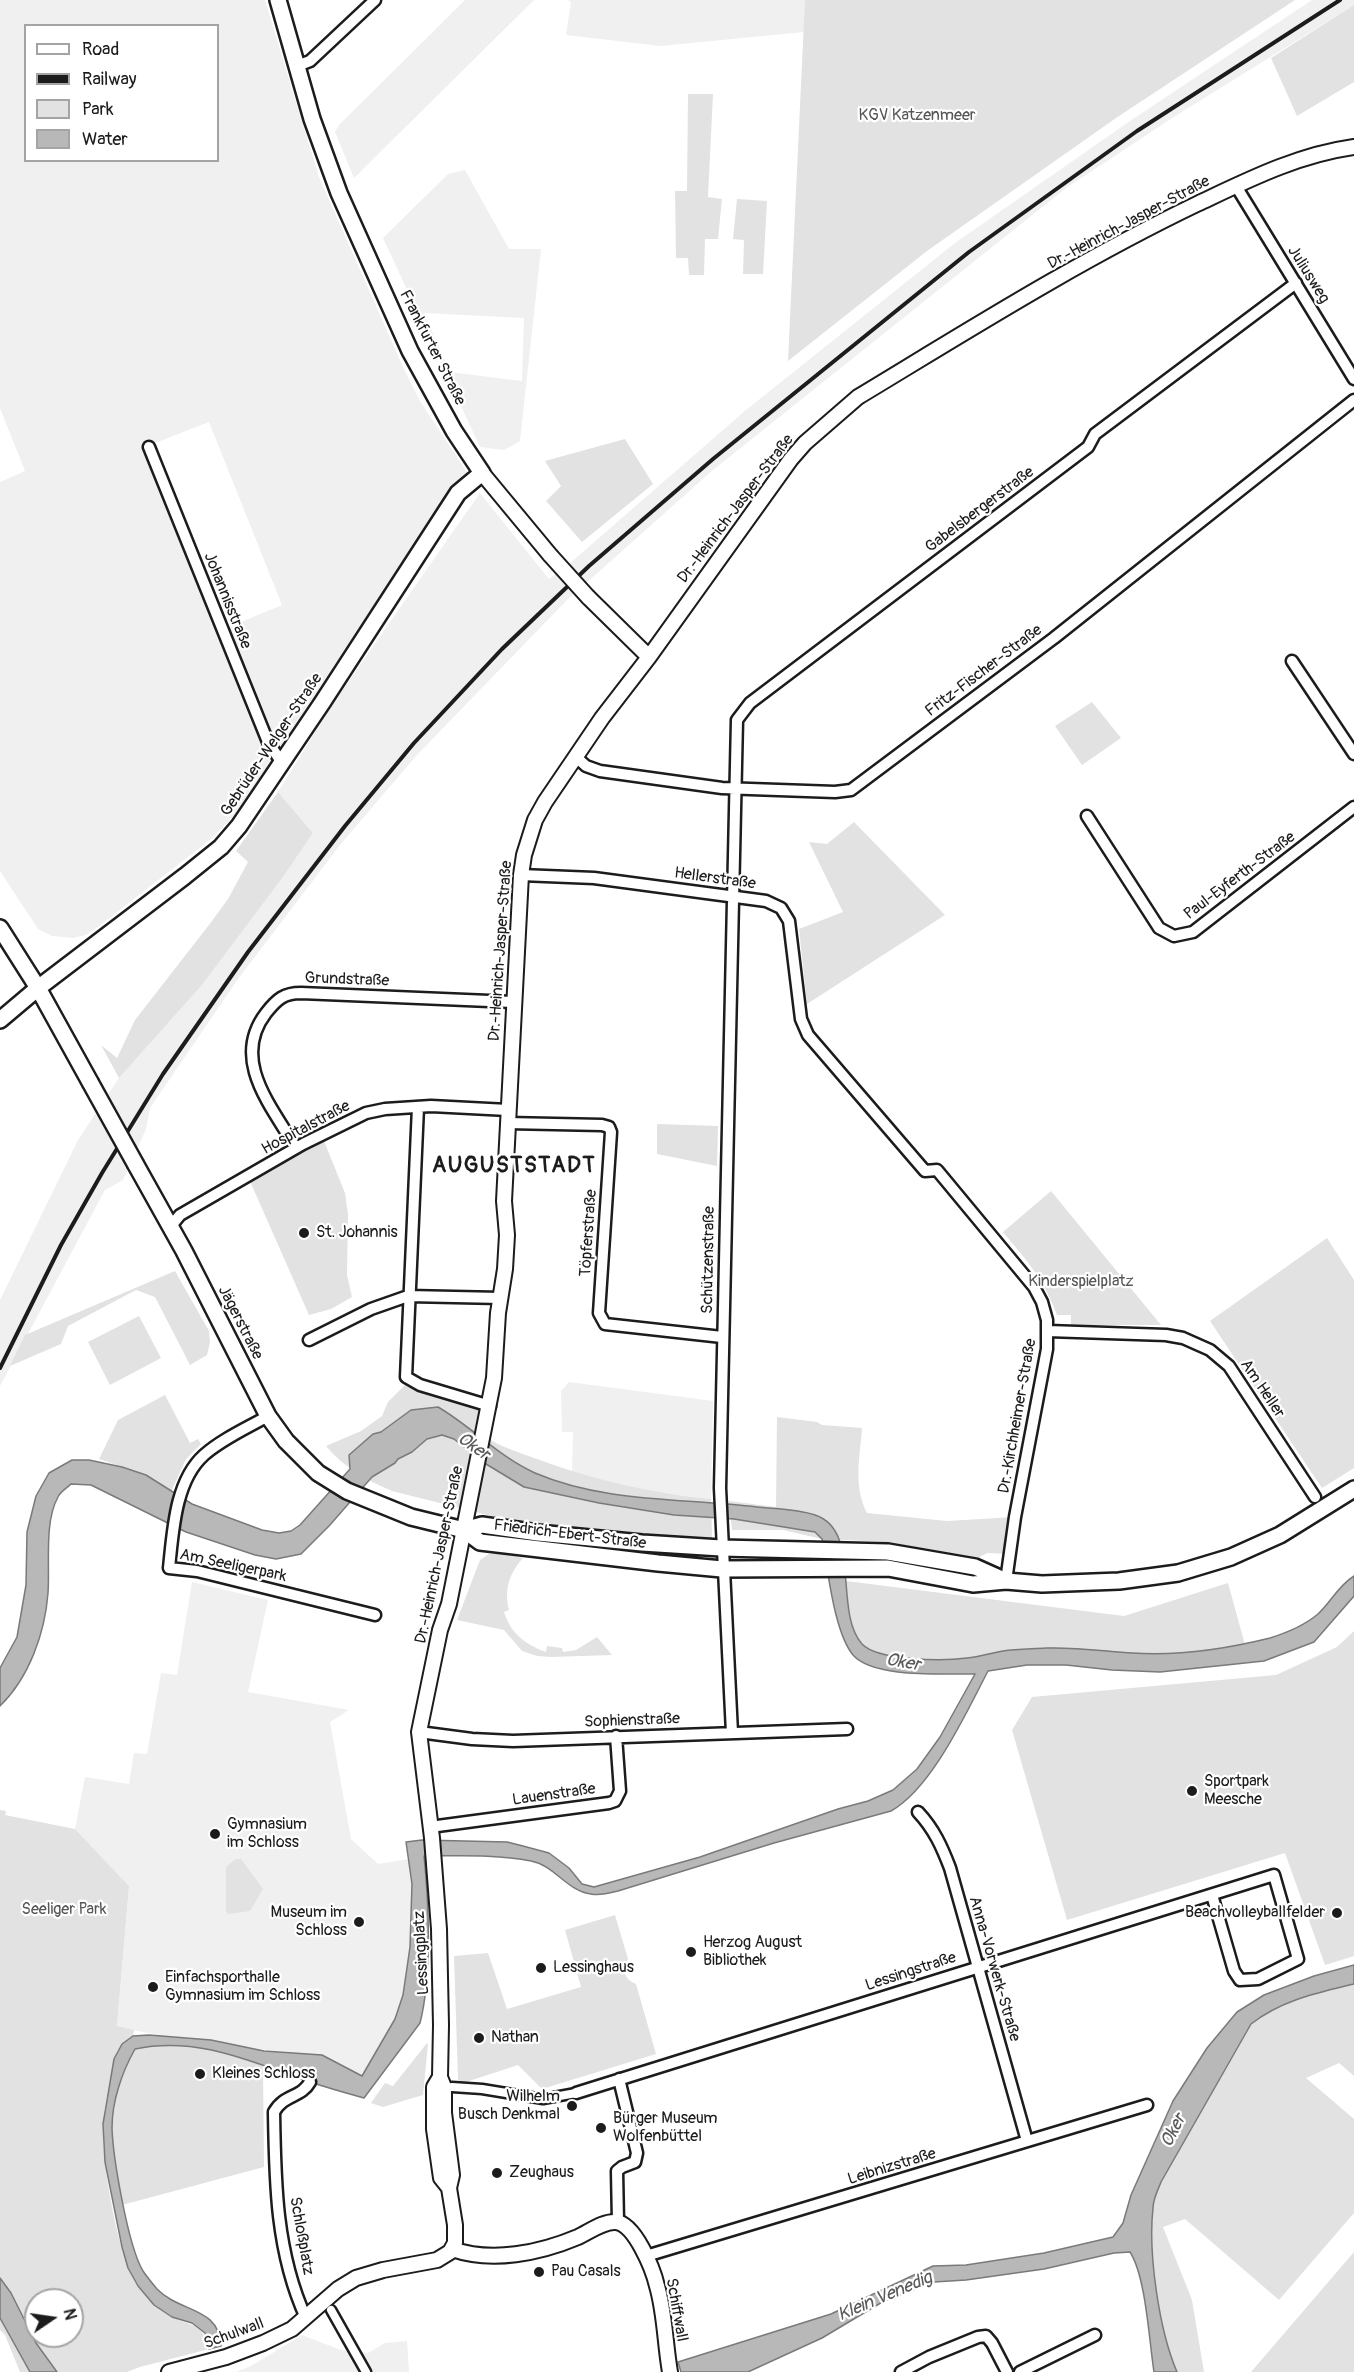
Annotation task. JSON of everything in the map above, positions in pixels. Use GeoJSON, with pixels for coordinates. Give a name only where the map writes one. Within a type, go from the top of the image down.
{"type":"FeatureCollection","features":[{"type":"Feature","properties":{"kind":"main road","name":"Frankfurter Straße"},"geometry":{"type":"LineString","coordinates":[[278,0],[326,161],[410,351],[454,431],[482,473]]}},
{"type":"Feature","properties":{"kind":"main road","name":"Gebrüder-Welger-Straße"},"geometry":{"type":"LineString","coordinates":[[0,1020],[221,847],[240,826],[458,493],[482,473]]}},
{"type":"Feature","properties":{"kind":"main road"},"geometry":{"type":"LineString","coordinates":[[0,928],[38,988]]}},
{"type":"Feature","properties":{"kind":"main road","name":"Jägerstraße"},"geometry":{"type":"LineString","coordinates":[[38,988],[171,1226],[268,1416],[301,1458],[330,1482],[358,1496],[411,1517],[464,1530]]}},
{"type":"Feature","properties":{"kind":"main road","name":"Friedrich-Ebert-Straße"},"geometry":{"type":"LineString","coordinates":[[464,1530],[480,1542],[722,1569],[888,1568],[973,1584],[1006,1581],[1042,1584],[1119,1581],[1178,1573],[1231,1557],[1272,1539],[1354,1489]]}},
{"type":"Feature","properties":{"kind":"main road","name":"Friedrich-Ebert-Straße"},"geometry":{"type":"LineString","coordinates":[[464,1530],[482,1525],[550,1534],[721,1548],[852,1550],[911,1555],[975,1567],[1006,1581]]}},
{"type":"Feature","properties":{"kind":"street"},"geometry":{"type":"LineString","coordinates":[[297,66],[310,61],[375,0]]}},
{"type":"Feature","properties":{"kind":"street","name":"Dr.-Heinrich-Jasper-Straße"},"geometry":{"type":"LineString","coordinates":[[431,1832],[419,1732],[440,1630],[449,1604],[490,1406],[507,1235],[504,1201],[521,875],[526,845],[535,820],[576,757],[791,459],[841,410],[858,397],[1041,288],[1171,217],[1298,159],[1354,147]]}},
{"type":"Feature","properties":{"kind":"street","name":"Juliusweg"},"geometry":{"type":"LineString","coordinates":[[1236,186],[1354,379]]}},
{"type":"Feature","properties":{"kind":"street","name":"Gabelsbergerstraße"},"geometry":{"type":"LineString","coordinates":[[736,788],[737,720],[750,703],[1088,447],[1095,434],[1296,283]]}},
{"type":"Feature","properties":{"kind":"street","name":"Fritz-Fischer-Straße"},"geometry":{"type":"LineString","coordinates":[[576,757],[586,766],[600,771],[736,788],[835,792],[851,790],[1054,638],[1354,400]]}},
{"type":"Feature","properties":{"kind":"street","name":"Johannisstraße"},"geometry":{"type":"LineString","coordinates":[[149,447],[268,742],[282,763]]}},
{"type":"Feature","properties":{"kind":"street","name":"Frankfurter Straße"},"geometry":{"type":"LineString","coordinates":[[482,473],[588,597],[649,657]]}},
{"type":"Feature","properties":{"kind":"street"},"geometry":{"type":"LineString","coordinates":[[1292,661],[1354,754]]}},
{"type":"Feature","properties":{"kind":"street","name":"Schützenstraße"},"geometry":{"type":"LineString","coordinates":[[732,1733],[722,1569],[720,1488],[736,788]]}},
{"type":"Feature","properties":{"kind":"street","name":"Paul-Eyferth-Straße"},"geometry":{"type":"LineString","coordinates":[[1087,816],[1160,928],[1173,936],[1193,932],[1354,807]]}},
{"type":"Feature","properties":{"kind":"street","name":"Hellerstraße"},"geometry":{"type":"LineString","coordinates":[[521,875],[594,878],[766,901],[781,908],[792,929],[803,1027]]}},
{"type":"Feature","properties":{"kind":"street","name":"Grundstraße"},"geometry":{"type":"LineString","coordinates":[[296,1148],[258,1081],[252,1063],[252,1045],[258,1027],[263,1016],[280,997],[291,993],[301,993],[513,1002]]}},
{"type":"Feature","properties":{"kind":"street","name":"Dr.-Kirchheimer-Straße"},"geometry":{"type":"LineString","coordinates":[[803,1027],[925,1171],[938,1170],[1023,1272],[1042,1302],[1048,1331],[1045,1367],[1015,1517],[1006,1581]]}},
{"type":"Feature","properties":{"kind":"street"},"geometry":{"type":"LineString","coordinates":[[418,1107],[405,1372],[409,1381],[490,1406]]}},
{"type":"Feature","properties":{"kind":"street","name":"Hospitalstraße"},"geometry":{"type":"LineString","coordinates":[[171,1226],[180,1215],[296,1148],[366,1113],[418,1107],[508,1116]]}},
{"type":"Feature","properties":{"kind":"street","name":"Töpferstraße"},"geometry":{"type":"LineString","coordinates":[[508,1116],[609,1127],[611,1132],[599,1313],[605,1324],[722,1337]]}},
{"type":"Feature","properties":{"kind":"street"},"geometry":{"type":"LineString","coordinates":[[309,1340],[371,1309],[408,1296],[501,1298]]}},
{"type":"Feature","properties":{"kind":"street","name":"Am Heller"},"geometry":{"type":"LineString","coordinates":[[1048,1331],[1166,1335],[1196,1342],[1210,1350],[1221,1357],[1236,1375],[1315,1497]]}},
{"type":"Feature","properties":{"kind":"street","name":"Am Seeligerpark"},"geometry":{"type":"LineString","coordinates":[[268,1416],[213,1448],[202,1456],[192,1469],[182,1487],[169,1568],[197,1571],[375,1615]]}},
{"type":"Feature","properties":{"kind":"street","name":"Sophienstraße"},"geometry":{"type":"LineString","coordinates":[[419,1732],[472,1739],[513,1741],[847,1729]]}},
{"type":"Feature","properties":{"kind":"street","name":"Lauenstraße"},"geometry":{"type":"LineString","coordinates":[[431,1832],[615,1801],[620,1791],[616,1736]]}},
{"type":"Feature","properties":{"kind":"street","name":"Anna-Vorwerk-Straße"},"geometry":{"type":"LineString","coordinates":[[918,1812],[932,1827],[943,1847],[1027,2141]]}},
{"type":"Feature","properties":{"kind":"street","name":"Lessingplatz"},"geometry":{"type":"LineString","coordinates":[[431,1832],[441,1989],[440,2077],[444,2087],[444,2121],[452,2175],[449,2188],[456,2235],[452,2249]]}},
{"type":"Feature","properties":{"kind":"street","name":"Lessingstraße"},"geometry":{"type":"LineString","coordinates":[[576,2093],[978,1966],[1212,1894],[1274,1875],[1298,1959],[1258,1979],[1240,1980],[1234,1971],[1212,1894]]}},
{"type":"Feature","properties":{"kind":"street"},"geometry":{"type":"LineString","coordinates":[[618,2222],[617,2172],[622,2167],[635,2162],[637,2153],[619,2079]]}},
{"type":"Feature","properties":{"kind":"street","name":"Schloßplatz"},"geometry":{"type":"LineString","coordinates":[[306,2318],[293,2287],[276,2203],[274,2112],[279,2103],[300,2093],[310,2082]]}},
{"type":"Feature","properties":{"kind":"street"},"geometry":{"type":"LineString","coordinates":[[452,2087],[482,2089],[543,2099],[576,2093]]}},
{"type":"Feature","properties":{"kind":"street","name":"Leibnizstraße"},"geometry":{"type":"LineString","coordinates":[[646,2256],[1147,2106]]}},
{"type":"Feature","properties":{"kind":"street"},"geometry":{"type":"LineString","coordinates":[[306,2318],[338,2289],[356,2278],[383,2270],[426,2263],[446,2255],[452,2249],[480,2256],[518,2253],[562,2243],[603,2225],[618,2222],[628,2229],[646,2256]]}},
{"type":"Feature","properties":{"kind":"street","name":"Schiffwall"},"geometry":{"type":"LineString","coordinates":[[646,2256],[658,2288],[670,2372]]}},
{"type":"Feature","properties":{"kind":"street"},"geometry":{"type":"LineString","coordinates":[[331,2310],[342,2326],[357,2360],[366,2372]]}},
{"type":"Feature","properties":{"kind":"street","name":"Schulwall"},"geometry":{"type":"LineString","coordinates":[[169,2372],[226,2357],[263,2343],[292,2329],[306,2318]]}},
{"type":"Feature","properties":{"kind":"street"},"geometry":{"type":"LineString","coordinates":[[1020,2372],[1095,2335]]}},
{"type":"Feature","properties":{"kind":"street"},"geometry":{"type":"LineString","coordinates":[[901,2372],[928,2357],[986,2336],[1007,2372]]}},
{"type":"Feature","properties":{"kind":"shaded area"},"geometry":{"type":"Polygon","coordinates":[[[0,0],[265,0],[319,177],[420,401],[467,472],[235,815],[211,839],[98,927],[86,935],[73,938],[52,936],[38,929],[0,871],[0,482],[25,471],[0,408],[0,0]],[[209,422],[155,443],[229,627],[282,605],[209,422]]]}},
{"type":"Feature","properties":{"kind":"shaded area"},"geometry":{"type":"Polygon","coordinates":[[[465,0],[534,0],[354,178],[335,132],[339,125],[465,0]]]}},
{"type":"Feature","properties":{"kind":"shaded area"},"geometry":{"type":"Polygon","coordinates":[[[568,0],[805,0],[804,32],[660,46],[566,35],[571,2],[568,0]]]}},
{"type":"Feature","properties":{"kind":"shaded area"},"geometry":{"type":"Polygon","coordinates":[[[1312,0],[1354,0],[1354,5],[1177,115],[1066,188],[713,470],[567,600],[417,755],[340,845],[238,979],[150,1108],[146,1129],[123,1180],[105,1190],[0,1386],[0,1300],[78,1140],[119,1078],[202,985],[313,833],[278,792],[332,705],[480,493],[549,579],[746,410],[955,243],[1127,123],[1312,0]]]}},
{"type":"Feature","properties":{"kind":"shaded area"},"geometry":{"type":"Polygon","coordinates":[[[465,170],[509,249],[541,249],[520,441],[504,450],[480,447],[383,238],[448,174],[465,170]],[[424,313],[450,372],[522,381],[524,318],[424,313]]]}},
{"type":"Feature","properties":{"kind":"shaded area"},"geometry":{"type":"Polygon","coordinates":[[[569,1382],[713,1401],[711,1499],[654,1492],[600,1481],[572,1472],[573,1432],[562,1432],[561,1391],[569,1382]]]}},
{"type":"Feature","properties":{"kind":"shaded area","name":"Gymnasium im Schloss"},"geometry":{"type":"Polygon","coordinates":[[[192,1582],[268,1600],[248,1692],[349,1710],[330,1722],[351,1839],[378,1864],[409,1859],[412,1884],[410,1948],[403,1995],[395,2019],[362,2076],[322,2055],[211,2045],[117,2027],[129,1886],[75,1829],[85,1777],[129,1784],[134,1753],[147,1754],[161,1673],[177,1675],[192,1582]]]}},
{"type":"Feature","properties":{"kind":"shaded area"},"geometry":{"type":"Polygon","coordinates":[[[302,2335],[341,2350],[368,2353],[385,2343],[407,2341],[409,2372],[236,2372],[251,2366],[302,2335]]]}},
{"type":"Feature","properties":{"kind":"green space","name":"KGV Katzenmeer"},"geometry":{"type":"Polygon","coordinates":[[[805,0],[1295,0],[1116,118],[927,251],[788,361],[805,0]]]}},
{"type":"Feature","properties":{"kind":"green space"},"geometry":{"type":"Polygon","coordinates":[[[1354,5],[1354,82],[1297,116],[1271,58],[1354,5]]]}},
{"type":"Feature","properties":{"kind":"green space"},"geometry":{"type":"Polygon","coordinates":[[[688,94],[713,94],[708,197],[722,199],[718,239],[705,239],[704,275],[689,275],[688,258],[676,258],[675,191],[687,191],[688,94]]]}},
{"type":"Feature","properties":{"kind":"green space"},"geometry":{"type":"Polygon","coordinates":[[[737,199],[767,201],[763,274],[743,274],[744,240],[733,239],[737,199]]]}},
{"type":"Feature","properties":{"kind":"green space"},"geometry":{"type":"Polygon","coordinates":[[[625,439],[653,484],[582,542],[546,501],[561,486],[545,461],[625,439]]]}},
{"type":"Feature","properties":{"kind":"green space"},"geometry":{"type":"Polygon","coordinates":[[[1092,702],[1121,738],[1082,765],[1055,726],[1092,702]]]}},
{"type":"Feature","properties":{"kind":"green space"},"geometry":{"type":"Polygon","coordinates":[[[278,792],[313,833],[202,985],[119,1078],[101,1045],[117,1058],[135,1020],[228,899],[248,862],[236,851],[278,792]]]}},
{"type":"Feature","properties":{"kind":"green space"},"geometry":{"type":"Polygon","coordinates":[[[854,822],[945,915],[807,1004],[799,929],[843,912],[809,842],[827,844],[854,822]]]}},
{"type":"Feature","properties":{"kind":"green space"},"geometry":{"type":"Polygon","coordinates":[[[657,1124],[718,1126],[717,1166],[657,1154],[657,1124]]]}},
{"type":"Feature","properties":{"kind":"green space"},"geometry":{"type":"Polygon","coordinates":[[[322,1136],[345,1193],[348,1214],[347,1275],[352,1297],[331,1309],[309,1315],[249,1179],[322,1136]]]}},
{"type":"Feature","properties":{"kind":"green space","name":"Kinderspielplatz"},"geometry":{"type":"Polygon","coordinates":[[[1051,1191],[1161,1325],[1071,1325],[1071,1315],[1057,1315],[1041,1281],[1003,1232],[1051,1191]]]}},
{"type":"Feature","properties":{"kind":"green space"},"geometry":{"type":"Polygon","coordinates":[[[1327,1238],[1354,1280],[1354,1468],[1322,1488],[1210,1321],[1327,1238]]]}},
{"type":"Feature","properties":{"kind":"green space"},"geometry":{"type":"Polygon","coordinates":[[[175,1271],[209,1331],[210,1342],[207,1355],[190,1365],[155,1297],[136,1290],[68,1326],[61,1344],[10,1366],[25,1335],[175,1271]]]}},
{"type":"Feature","properties":{"kind":"green space"},"geometry":{"type":"Polygon","coordinates":[[[139,1316],[161,1358],[110,1385],[88,1342],[139,1316]]]}},
{"type":"Feature","properties":{"kind":"green space"},"geometry":{"type":"Polygon","coordinates":[[[409,1381],[482,1404],[475,1430],[512,1450],[558,1467],[601,1479],[666,1493],[711,1499],[712,1538],[702,1542],[527,1525],[392,1491],[374,1483],[348,1467],[326,1446],[361,1431],[382,1416],[388,1402],[409,1381]]]}},
{"type":"Feature","properties":{"kind":"green space"},"geometry":{"type":"Polygon","coordinates":[[[165,1395],[190,1443],[198,1439],[201,1444],[186,1459],[171,1492],[146,1475],[99,1459],[118,1420],[165,1395]]]}},
{"type":"Feature","properties":{"kind":"green space"},"geometry":{"type":"Polygon","coordinates":[[[777,1417],[817,1422],[822,1425],[862,1428],[859,1482],[867,1513],[947,1521],[1015,1517],[1010,1554],[987,1553],[976,1559],[887,1542],[822,1539],[783,1530],[732,1530],[729,1501],[776,1507],[777,1417]]]}},
{"type":"Feature","properties":{"kind":"green space"},"geometry":{"type":"Polygon","coordinates":[[[500,1553],[523,1558],[509,1582],[507,1595],[509,1610],[504,1612],[520,1637],[546,1652],[547,1646],[562,1648],[563,1652],[576,1650],[597,1637],[612,1655],[537,1656],[522,1651],[504,1630],[457,1620],[480,1560],[489,1554],[500,1553]]]}},
{"type":"Feature","properties":{"kind":"green space"},"geometry":{"type":"Polygon","coordinates":[[[838,1580],[1124,1616],[1228,1583],[1250,1663],[1026,1659],[987,1667],[864,1653],[849,1634],[838,1580]]]}},
{"type":"Feature","properties":{"kind":"green space","name":"Sportpark Meesche"},"geometry":{"type":"Polygon","coordinates":[[[1354,1631],[1354,1956],[1325,1965],[1285,1853],[1067,1920],[1012,1730],[1032,1697],[1276,1675],[1337,1647],[1354,1631]]]}},
{"type":"Feature","properties":{"kind":"green space","name":"Seeliger Park"},"geometry":{"type":"Polygon","coordinates":[[[0,1810],[6,1811],[5,1815],[75,1829],[129,1886],[117,2026],[134,2030],[133,2036],[122,2044],[115,2059],[103,2124],[105,2161],[112,2207],[123,2252],[137,2285],[161,2310],[199,2329],[209,2349],[127,2372],[20,2372],[5,2335],[0,2330],[0,1810]]]}},
{"type":"Feature","properties":{"kind":"green space"},"geometry":{"type":"Polygon","coordinates":[[[236,1859],[241,1859],[263,1889],[250,1911],[228,1914],[226,1911],[226,1867],[236,1859]]]}},
{"type":"Feature","properties":{"kind":"green space"},"geometry":{"type":"Polygon","coordinates":[[[615,1915],[628,1959],[624,1970],[629,1979],[636,1984],[656,2054],[542,2089],[518,2065],[463,2083],[458,2080],[454,1956],[488,1953],[507,2009],[581,1987],[565,1930],[615,1915]]]}},
{"type":"Feature","properties":{"kind":"green space"},"geometry":{"type":"Polygon","coordinates":[[[1354,1984],[1354,2076],[1339,2063],[1306,2078],[1354,2119],[1354,2213],[1279,2300],[1185,2219],[1163,2227],[1192,2300],[1204,2372],[1177,2372],[1161,2314],[1154,2268],[1153,2205],[1161,2182],[1251,2024],[1287,2003],[1354,1984]]]}},
{"type":"Feature","properties":{"kind":"green space"},"geometry":{"type":"Polygon","coordinates":[[[136,2042],[242,2052],[263,2065],[264,2167],[122,2205],[110,2140],[120,2069],[136,2042]]]}},
{"type":"Feature","properties":{"kind":"green space"},"geometry":{"type":"Polygon","coordinates":[[[427,2043],[423,2095],[383,2107],[371,2103],[385,2083],[393,2086],[427,2043]]]}},
{"type":"Feature","properties":{"kind":"green space"},"geometry":{"type":"Polygon","coordinates":[[[1354,2252],[1354,2372],[1251,2372],[1354,2252]]]}},
{"type":"Feature","properties":{"kind":"water","name":"Oker"},"geometry":{"type":"Polygon","coordinates":[[[438,1407],[522,1466],[562,1483],[616,1495],[729,1504],[815,1515],[829,1523],[838,1537],[843,1554],[849,1612],[854,1630],[862,1644],[870,1650],[896,1657],[943,1659],[972,1657],[1008,1650],[1046,1648],[1149,1654],[1201,1651],[1270,1638],[1295,1628],[1318,1614],[1343,1584],[1354,1576],[1354,1596],[1314,1642],[1264,1661],[1160,1672],[1066,1665],[1027,1665],[988,1671],[934,1768],[906,1800],[891,1811],[774,1843],[618,1891],[598,1895],[582,1892],[547,1867],[531,1861],[491,1856],[424,1856],[428,1962],[420,2023],[364,2098],[246,2059],[203,2048],[158,2046],[135,2049],[126,2067],[116,2097],[112,2128],[118,2180],[137,2259],[143,2271],[166,2297],[206,2317],[213,2324],[219,2333],[221,2346],[209,2349],[205,2333],[192,2323],[172,2317],[154,2305],[138,2286],[128,2268],[122,2247],[105,2162],[103,2124],[114,2059],[122,2044],[133,2036],[149,2035],[211,2040],[264,2051],[322,2055],[362,2076],[395,2019],[403,1995],[410,1947],[412,1884],[406,1842],[422,1840],[507,1842],[549,1853],[569,1868],[582,1884],[594,1887],[700,1857],[838,1809],[868,1801],[893,1790],[917,1769],[940,1737],[975,1674],[893,1671],[863,1663],[853,1655],[846,1645],[836,1616],[822,1539],[815,1532],[734,1519],[674,1515],[599,1503],[524,1487],[486,1464],[454,1439],[442,1435],[427,1439],[412,1452],[372,1477],[301,1554],[276,1559],[255,1555],[186,1532],[91,1485],[71,1484],[59,1495],[51,1519],[48,1544],[48,1593],[39,1639],[19,1682],[0,1706],[0,1668],[17,1637],[26,1585],[27,1532],[36,1496],[49,1473],[72,1460],[89,1460],[122,1467],[146,1475],[192,1504],[262,1530],[279,1533],[291,1531],[300,1525],[350,1469],[349,1455],[373,1434],[381,1432],[411,1410],[438,1407]]]}},
{"type":"Feature","properties":{"kind":"water"},"geometry":{"type":"Polygon","coordinates":[[[1354,1965],[1354,1984],[1287,2003],[1251,2024],[1161,2182],[1153,2205],[1152,2247],[1160,2314],[1177,2372],[1154,2372],[1140,2277],[1130,2252],[1114,2253],[1044,2269],[934,2282],[884,2301],[822,2338],[748,2372],[681,2372],[678,2362],[831,2314],[933,2266],[966,2265],[1044,2253],[1113,2237],[1123,2223],[1131,2195],[1173,2101],[1207,2048],[1237,2012],[1264,1995],[1314,1976],[1354,1965]]]}},
{"type":"Feature","properties":{"kind":"water"},"geometry":{"type":"Polygon","coordinates":[[[0,2278],[11,2293],[24,2319],[24,2348],[40,2348],[57,2372],[30,2372],[0,2318],[0,2278]]]}},
{"type":"Feature","properties":{"kind":"railway"},"geometry":{"type":"LineString","coordinates":[[0,1368],[61,1245],[102,1173],[163,1074],[248,952],[345,826],[414,743],[502,649],[589,566],[713,459],[969,252],[1137,131],[1340,0]]}},
{"type":"Feature","properties":{"kind":"place","name":"St. Johannis"},"geometry":{"type":"Point","coordinates":[304,1233]}},
{"type":"Feature","properties":{"kind":"place","name":"Sportpark Meesche"},"geometry":{"type":"Point","coordinates":[1192,1791]}},
{"type":"Feature","properties":{"kind":"place","name":"Gymnasium im Schloss"},"geometry":{"type":"Point","coordinates":[215,1834]}},
{"type":"Feature","properties":{"kind":"place","name":"Beachvolleyballfelder"},"geometry":{"type":"Point","coordinates":[1337,1913]}},
{"type":"Feature","properties":{"kind":"place","name":"Museum im Schloss"},"geometry":{"type":"Point","coordinates":[359,1922]}},
{"type":"Feature","properties":{"kind":"place","name":"Herzog August Bibliothek"},"geometry":{"type":"Point","coordinates":[691,1952]}},
{"type":"Feature","properties":{"kind":"place","name":"Lessinghaus"},"geometry":{"type":"Point","coordinates":[541,1968]}},
{"type":"Feature","properties":{"kind":"place","name":"Einfachsporthalle Gymnasium im Schloss"},"geometry":{"type":"Point","coordinates":[153,1987]}},
{"type":"Feature","properties":{"kind":"place","name":"Nathan"},"geometry":{"type":"Point","coordinates":[479,2038]}},
{"type":"Feature","properties":{"kind":"place","name":"Kleines Schloss"},"geometry":{"type":"Point","coordinates":[200,2074]}},
{"type":"Feature","properties":{"kind":"place","name":"Wilhelm Busch Denkmal"},"geometry":{"type":"Point","coordinates":[572,2106]}},
{"type":"Feature","properties":{"kind":"place","name":"Bürger Museum Wolfenbüttel"},"geometry":{"type":"Point","coordinates":[601,2128]}},
{"type":"Feature","properties":{"kind":"place","name":"Zeughaus"},"geometry":{"type":"Point","coordinates":[497,2173]}},
{"type":"Feature","properties":{"kind":"place","name":"Pau Casals"},"geometry":{"type":"Point","coordinates":[539,2272]}},
{"type":"Feature","properties":{"kind":"district","name":"AUGUSTSTADT"},"geometry":{"type":"Point","coordinates":[514,1166]}},
{"type":"Feature","properties":{"kind":"water label","name":"Klein Venedig"},"geometry":{"type":"Point","coordinates":[885,2297]}}]}
